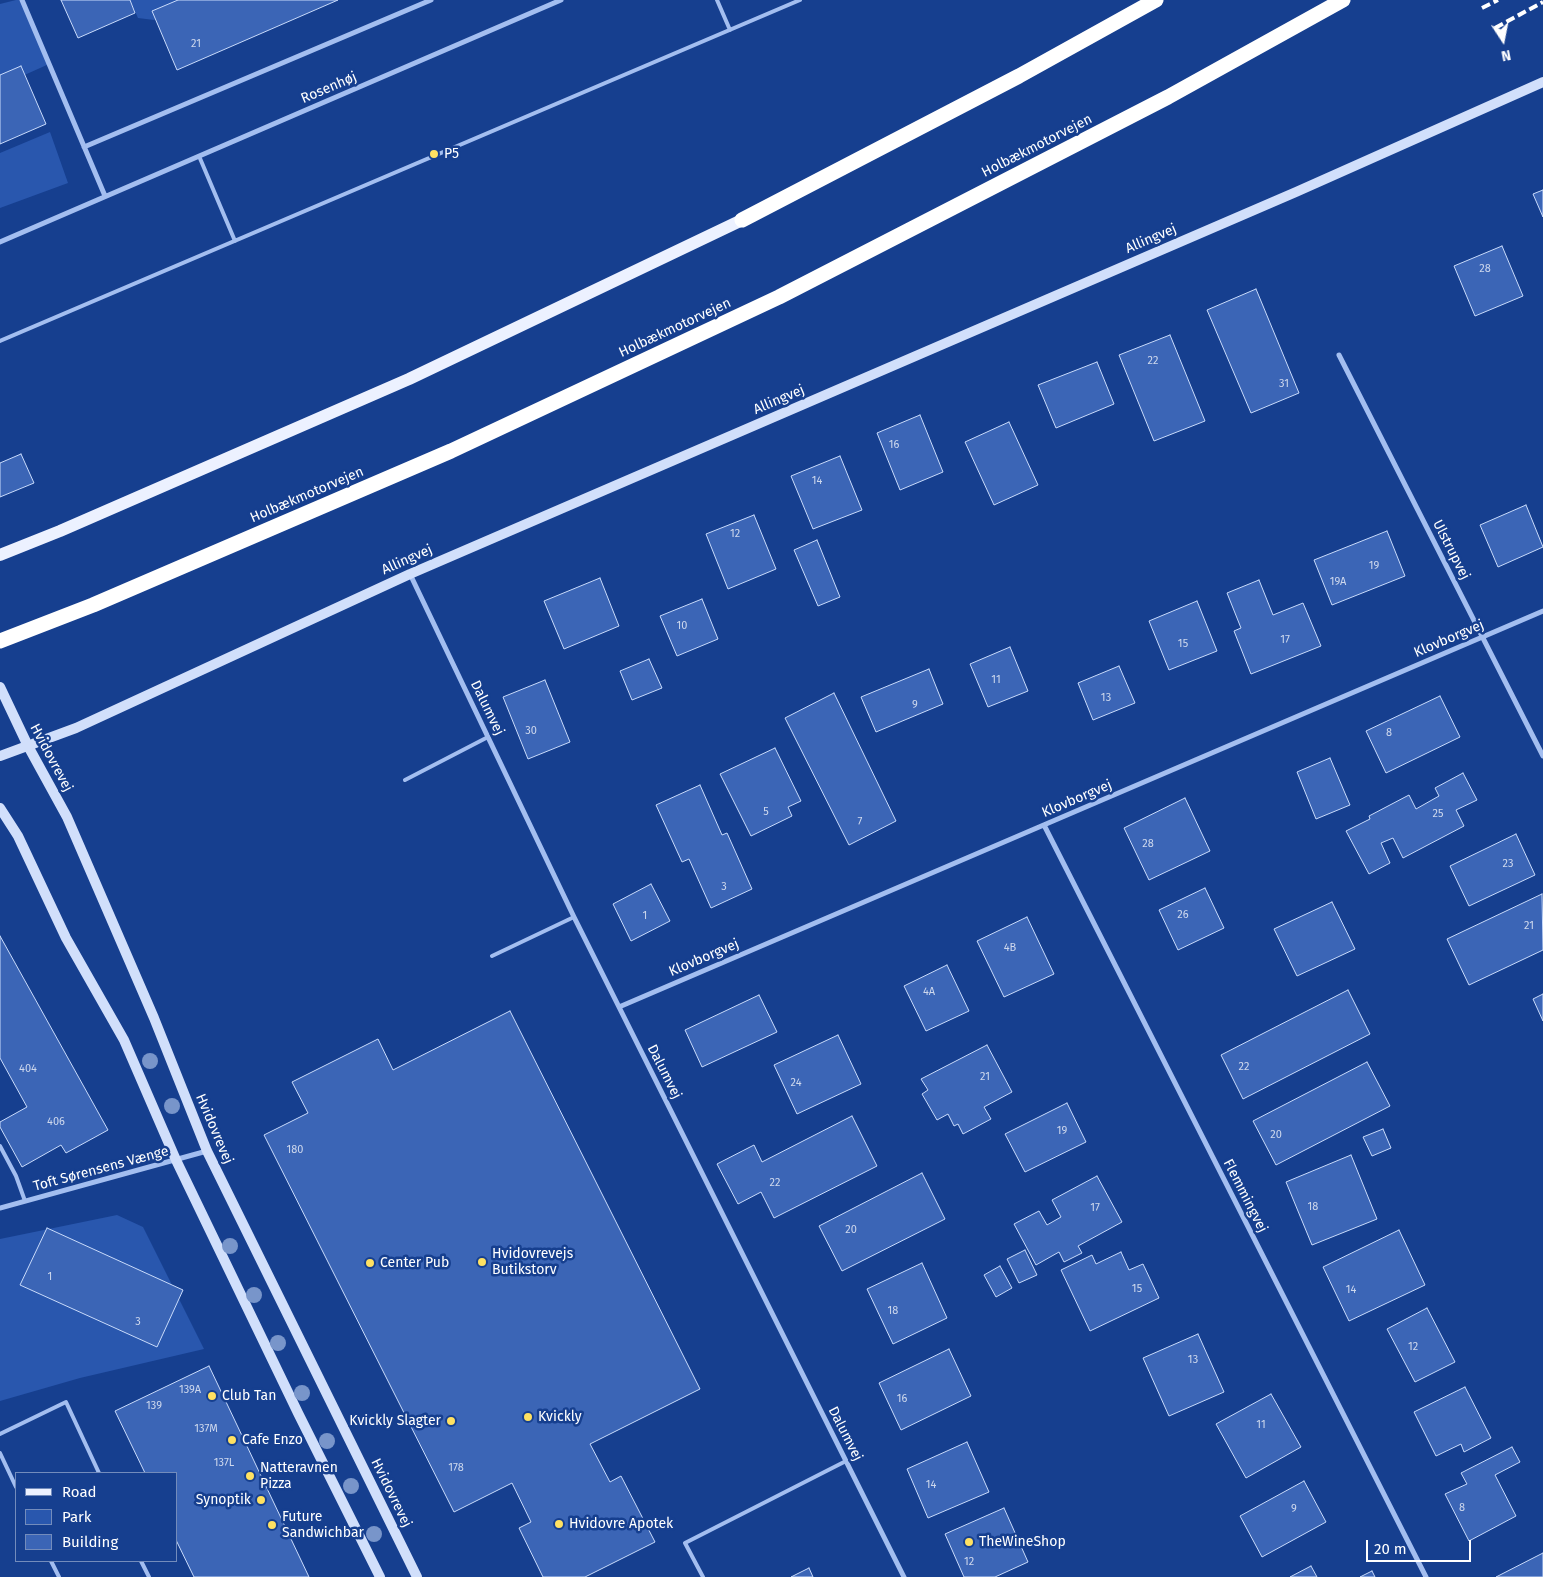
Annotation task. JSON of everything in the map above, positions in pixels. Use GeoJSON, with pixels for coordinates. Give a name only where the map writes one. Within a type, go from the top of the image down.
{"type":"FeatureCollection","features":[{"type":"Feature","properties":{"kind":"highway"},"geometry":{"type":"LineString","coordinates":[[742,220],[1019,76],[1156,0]]}},
{"type":"Feature","properties":{"kind":"highway","name":"Holbækmotorvejen"},"geometry":{"type":"LineString","coordinates":[[0,640],[93,605],[451,451],[779,297],[1168,97],[1343,0]]}},
{"type":"Feature","properties":{"kind":"main road"},"geometry":{"type":"LineString","coordinates":[[0,555],[60,531],[409,379],[742,220]]}},
{"type":"Feature","properties":{"kind":"street"},"geometry":{"type":"LineString","coordinates":[[22,0],[105,196]]}},
{"type":"Feature","properties":{"kind":"street"},"geometry":{"type":"LineString","coordinates":[[84,147],[431,0]]}},
{"type":"Feature","properties":{"kind":"street","name":"Rosenhøj"},"geometry":{"type":"LineString","coordinates":[[0,242],[561,0]]}},
{"type":"Feature","properties":{"kind":"street","name":"Allingvej"},"geometry":{"type":"LineString","coordinates":[[0,756],[76,728],[410,574],[1287,196],[1543,82]]}},
{"type":"Feature","properties":{"kind":"street","name":"Ulstrupvej"},"geometry":{"type":"LineString","coordinates":[[1339,355],[1543,756]]}},
{"type":"Feature","properties":{"kind":"street","name":"Dalumvej"},"geometry":{"type":"LineString","coordinates":[[410,574],[574,917],[904,1577]]}},
{"type":"Feature","properties":{"kind":"street","name":"Klovborgvej"},"geometry":{"type":"LineString","coordinates":[[619,1007],[1543,611]]}},
{"type":"Feature","properties":{"kind":"street","name":"Hvidovrevej"},"geometry":{"type":"LineString","coordinates":[[1,688],[28,746],[67,817],[154,1018],[207,1151],[417,1577]]}},
{"type":"Feature","properties":{"kind":"street"},"geometry":{"type":"LineString","coordinates":[[0,808],[18,836],[66,938],[124,1040],[176,1160],[298,1413],[380,1577]]}},
{"type":"Feature","properties":{"kind":"street","name":"Flemmingvej"},"geometry":{"type":"LineString","coordinates":[[1044,825],[1426,1577]]}},
{"type":"Feature","properties":{"kind":"street","name":"Toft Sørensens Vænge"},"geometry":{"type":"LineString","coordinates":[[0,1208],[207,1151]]}},
{"type":"Feature","properties":{"kind":"lane"},"geometry":{"type":"LineString","coordinates":[[717,0],[730,30]]}},
{"type":"Feature","properties":{"kind":"lane"},"geometry":{"type":"LineString","coordinates":[[0,341],[800,0]]}},
{"type":"Feature","properties":{"kind":"lane"},"geometry":{"type":"LineString","coordinates":[[199,156],[235,241]]}},
{"type":"Feature","properties":{"kind":"lane"},"geometry":{"type":"LineString","coordinates":[[405,780],[488,737]]}},
{"type":"Feature","properties":{"kind":"lane"},"geometry":{"type":"LineString","coordinates":[[492,956],[574,917]]}},
{"type":"Feature","properties":{"kind":"lane"},"geometry":{"type":"LineString","coordinates":[[0,1146],[16,1176],[25,1201]]}},
{"type":"Feature","properties":{"kind":"lane"},"geometry":{"type":"LineString","coordinates":[[0,1434],[66,1402],[99,1472]]}},
{"type":"Feature","properties":{"kind":"lane"},"geometry":{"type":"LineString","coordinates":[[0,1453],[15,1485]]}},
{"type":"Feature","properties":{"kind":"lane"},"geometry":{"type":"LineString","coordinates":[[703,1577],[685,1543],[846,1461]]}},
{"type":"Feature","properties":{"kind":"lane"},"geometry":{"type":"LineString","coordinates":[[52,1562],[59,1577]]}},
{"type":"Feature","properties":{"kind":"lane"},"geometry":{"type":"LineString","coordinates":[[142,1562],[149,1577]]}},
{"type":"Feature","properties":{"kind":"green space"},"geometry":{"type":"Polygon","coordinates":[[[21,0],[49,64],[0,86],[0,4],[21,0]]]}},
{"type":"Feature","properties":{"kind":"green space"},"geometry":{"type":"Polygon","coordinates":[[[130,0],[199,0],[154,20],[138,18],[130,0]]]}},
{"type":"Feature","properties":{"kind":"green space"},"geometry":{"type":"Polygon","coordinates":[[[50,132],[68,183],[0,208],[0,153],[50,132]]]}},
{"type":"Feature","properties":{"kind":"green space"},"geometry":{"type":"Polygon","coordinates":[[[117,1215],[143,1227],[204,1349],[80,1378],[0,1401],[0,1239],[117,1215]]]}},
{"type":"Feature","properties":{"kind":"building"},"geometry":{"type":"Polygon","coordinates":[[[61,0],[130,0],[135,13],[78,38],[61,0]]]}},
{"type":"Feature","properties":{"kind":"building"},"geometry":{"type":"Polygon","coordinates":[[[178,0],[338,0],[177,70],[152,11],[178,0]]]}},
{"type":"Feature","properties":{"kind":"building"},"geometry":{"type":"Polygon","coordinates":[[[21,66],[46,124],[0,144],[0,75],[21,66]]]}},
{"type":"Feature","properties":{"kind":"building"},"geometry":{"type":"Polygon","coordinates":[[[1543,190],[1543,217],[1533,194],[1543,190]]]}},
{"type":"Feature","properties":{"kind":"building"},"geometry":{"type":"Polygon","coordinates":[[[1502,246],[1523,296],[1475,316],[1454,266],[1502,246]]]}},
{"type":"Feature","properties":{"kind":"building"},"geometry":{"type":"Polygon","coordinates":[[[1256,289],[1299,393],[1251,413],[1207,310],[1256,289]]]}},
{"type":"Feature","properties":{"kind":"building"},"geometry":{"type":"Polygon","coordinates":[[[1170,335],[1205,421],[1154,441],[1119,355],[1170,335]]]}},
{"type":"Feature","properties":{"kind":"building"},"geometry":{"type":"Polygon","coordinates":[[[1097,362],[1114,404],[1056,428],[1038,385],[1097,362]]]}},
{"type":"Feature","properties":{"kind":"building"},"geometry":{"type":"Polygon","coordinates":[[[920,415],[943,472],[900,490],[877,433],[920,415]]]}},
{"type":"Feature","properties":{"kind":"building"},"geometry":{"type":"Polygon","coordinates":[[[1009,422],[1038,485],[994,505],[965,442],[1009,422]]]}},
{"type":"Feature","properties":{"kind":"building"},"geometry":{"type":"Polygon","coordinates":[[[21,454],[34,483],[0,497],[0,463],[21,454]]]}},
{"type":"Feature","properties":{"kind":"building"},"geometry":{"type":"Polygon","coordinates":[[[840,456],[862,510],[813,529],[791,476],[840,456]]]}},
{"type":"Feature","properties":{"kind":"building"},"geometry":{"type":"Polygon","coordinates":[[[1526,505],[1543,547],[1498,567],[1480,525],[1526,505]]]}},
{"type":"Feature","properties":{"kind":"building"},"geometry":{"type":"Polygon","coordinates":[[[754,515],[776,569],[728,589],[706,534],[754,515]]]}},
{"type":"Feature","properties":{"kind":"building"},"geometry":{"type":"Polygon","coordinates":[[[1387,531],[1405,576],[1332,605],[1314,560],[1387,531]]]}},
{"type":"Feature","properties":{"kind":"building"},"geometry":{"type":"Polygon","coordinates":[[[817,540],[840,597],[818,606],[794,550],[817,540]]]}},
{"type":"Feature","properties":{"kind":"building"},"geometry":{"type":"Polygon","coordinates":[[[600,578],[619,626],[564,649],[544,601],[600,578]]]}},
{"type":"Feature","properties":{"kind":"building"},"geometry":{"type":"Polygon","coordinates":[[[1259,580],[1273,615],[1303,603],[1321,646],[1251,674],[1234,631],[1241,628],[1227,593],[1259,580]]]}},
{"type":"Feature","properties":{"kind":"building"},"geometry":{"type":"Polygon","coordinates":[[[702,599],[718,639],[677,656],[660,616],[702,599]]]}},
{"type":"Feature","properties":{"kind":"building"},"geometry":{"type":"Polygon","coordinates":[[[1197,601],[1217,651],[1169,670],[1149,621],[1197,601]]]}},
{"type":"Feature","properties":{"kind":"building"},"geometry":{"type":"Polygon","coordinates":[[[1010,647],[1028,691],[988,707],[970,664],[1010,647]]]}},
{"type":"Feature","properties":{"kind":"building"},"geometry":{"type":"Polygon","coordinates":[[[649,659],[662,688],[632,700],[620,671],[649,659]]]}},
{"type":"Feature","properties":{"kind":"building"},"geometry":{"type":"Polygon","coordinates":[[[1119,666],[1135,703],[1093,720],[1078,683],[1119,666]]]}},
{"type":"Feature","properties":{"kind":"building"},"geometry":{"type":"Polygon","coordinates":[[[929,669],[943,704],[876,732],[861,697],[929,669]]]}},
{"type":"Feature","properties":{"kind":"building"},"geometry":{"type":"Polygon","coordinates":[[[545,680],[570,742],[528,759],[503,697],[545,680]]]}},
{"type":"Feature","properties":{"kind":"building"},"geometry":{"type":"Polygon","coordinates":[[[834,693],[896,821],[849,845],[785,718],[834,693]]]}},
{"type":"Feature","properties":{"kind":"building"},"geometry":{"type":"Polygon","coordinates":[[[1440,696],[1460,737],[1386,773],[1366,731],[1440,696]]]}},
{"type":"Feature","properties":{"kind":"building"},"geometry":{"type":"Polygon","coordinates":[[[775,748],[801,801],[788,807],[792,816],[751,836],[720,774],[775,748]]]}},
{"type":"Feature","properties":{"kind":"building"},"geometry":{"type":"Polygon","coordinates":[[[1330,758],[1350,805],[1316,819],[1297,772],[1330,758]]]}},
{"type":"Feature","properties":{"kind":"building"},"geometry":{"type":"Polygon","coordinates":[[[1463,773],[1477,800],[1456,810],[1464,826],[1403,858],[1393,838],[1381,843],[1390,863],[1369,874],[1346,831],[1370,819],[1369,816],[1409,795],[1416,809],[1439,796],[1435,788],[1463,773]]]}},
{"type":"Feature","properties":{"kind":"building"},"geometry":{"type":"Polygon","coordinates":[[[700,785],[722,835],[727,833],[752,889],[711,908],[689,859],[682,862],[656,805],[700,785]]]}},
{"type":"Feature","properties":{"kind":"building"},"geometry":{"type":"Polygon","coordinates":[[[1185,798],[1210,851],[1149,880],[1124,828],[1185,798]]]}},
{"type":"Feature","properties":{"kind":"building"},"geometry":{"type":"Polygon","coordinates":[[[1516,834],[1535,875],[1469,906],[1450,866],[1516,834]]]}},
{"type":"Feature","properties":{"kind":"building"},"geometry":{"type":"Polygon","coordinates":[[[651,884],[670,921],[631,941],[613,904],[651,884]]]}},
{"type":"Feature","properties":{"kind":"building"},"geometry":{"type":"Polygon","coordinates":[[[1205,888],[1224,928],[1178,950],[1159,910],[1205,888]]]}},
{"type":"Feature","properties":{"kind":"building"},"geometry":{"type":"Polygon","coordinates":[[[1542,894],[1543,950],[1469,985],[1447,939],[1542,894]]]}},
{"type":"Feature","properties":{"kind":"building"},"geometry":{"type":"Polygon","coordinates":[[[1332,902],[1355,949],[1297,976],[1274,929],[1332,902]]]}},
{"type":"Feature","properties":{"kind":"building"},"geometry":{"type":"Polygon","coordinates":[[[1027,917],[1054,974],[1004,997],[977,941],[1027,917]]]}},
{"type":"Feature","properties":{"kind":"building"},"geometry":{"type":"Polygon","coordinates":[[[0,936],[108,1130],[66,1153],[61,1145],[22,1167],[0,1127],[0,1122],[27,1107],[0,1058],[0,936]]]}},
{"type":"Feature","properties":{"kind":"building"},"geometry":{"type":"Polygon","coordinates":[[[947,965],[969,1011],[926,1031],[904,986],[947,965]]]}},
{"type":"Feature","properties":{"kind":"building"},"geometry":{"type":"Polygon","coordinates":[[[1348,990],[1370,1034],[1243,1099],[1221,1055],[1348,990]]]}},
{"type":"Feature","properties":{"kind":"building"},"geometry":{"type":"Polygon","coordinates":[[[1543,994],[1543,1021],[1533,999],[1543,994]]]}},
{"type":"Feature","properties":{"kind":"building"},"geometry":{"type":"Polygon","coordinates":[[[759,995],[777,1032],[702,1067],[685,1030],[759,995]]]}},
{"type":"Feature","properties":{"kind":"building","name":"Hvidovrevejs Butikstorv"},"geometry":{"type":"Polygon","coordinates":[[[510,1011],[700,1389],[590,1444],[610,1482],[621,1476],[655,1542],[585,1577],[543,1577],[519,1528],[531,1522],[512,1483],[454,1512],[264,1135],[308,1113],[292,1082],[378,1039],[393,1070],[510,1011]]]}},
{"type":"Feature","properties":{"kind":"building"},"geometry":{"type":"Polygon","coordinates":[[[838,1035],[861,1084],[797,1114],[774,1065],[838,1035]]]}},
{"type":"Feature","properties":{"kind":"building"},"geometry":{"type":"Polygon","coordinates":[[[987,1045],[1012,1092],[984,1107],[991,1119],[963,1134],[958,1124],[954,1126],[948,1114],[937,1120],[922,1094],[928,1090],[921,1079],[987,1045]]]}},
{"type":"Feature","properties":{"kind":"building"},"geometry":{"type":"Polygon","coordinates":[[[1367,1062],[1390,1106],[1276,1165],[1253,1121],[1367,1062]]]}},
{"type":"Feature","properties":{"kind":"building"},"geometry":{"type":"Polygon","coordinates":[[[1067,1103],[1086,1142],[1025,1172],[1005,1134],[1067,1103]]]}},
{"type":"Feature","properties":{"kind":"building"},"geometry":{"type":"Polygon","coordinates":[[[852,1116],[877,1166],[774,1218],[761,1192],[738,1204],[717,1164],[754,1145],[762,1162],[852,1116]]]}},
{"type":"Feature","properties":{"kind":"building"},"geometry":{"type":"Polygon","coordinates":[[[1383,1129],[1391,1148],[1372,1156],[1363,1137],[1383,1129]]]}},
{"type":"Feature","properties":{"kind":"building"},"geometry":{"type":"Polygon","coordinates":[[[1351,1155],[1377,1219],[1312,1245],[1286,1182],[1351,1155]]]}},
{"type":"Feature","properties":{"kind":"building"},"geometry":{"type":"Polygon","coordinates":[[[922,1173],[945,1219],[842,1271],[819,1226],[922,1173]]]}},
{"type":"Feature","properties":{"kind":"building"},"geometry":{"type":"Polygon","coordinates":[[[1097,1176],[1122,1222],[1078,1246],[1082,1253],[1064,1262],[1059,1252],[1036,1265],[1014,1224],[1039,1211],[1047,1225],[1061,1217],[1052,1200],[1097,1176]]]}},
{"type":"Feature","properties":{"kind":"building"},"geometry":{"type":"Polygon","coordinates":[[[47,1228],[183,1290],[157,1347],[20,1285],[47,1228]]]}},
{"type":"Feature","properties":{"kind":"building"},"geometry":{"type":"Polygon","coordinates":[[[1399,1230],[1425,1285],[1349,1321],[1323,1267],[1399,1230]]]}},
{"type":"Feature","properties":{"kind":"building"},"geometry":{"type":"Polygon","coordinates":[[[1025,1250],[1037,1275],[1019,1283],[1007,1259],[1025,1250]]]}},
{"type":"Feature","properties":{"kind":"building"},"geometry":{"type":"Polygon","coordinates":[[[1121,1252],[1129,1270],[1143,1264],[1159,1298],[1090,1331],[1061,1270],[1092,1255],[1096,1264],[1121,1252]]]}},
{"type":"Feature","properties":{"kind":"building"},"geometry":{"type":"Polygon","coordinates":[[[922,1263],[947,1318],[893,1344],[867,1289],[922,1263]]]}},
{"type":"Feature","properties":{"kind":"building"},"geometry":{"type":"Polygon","coordinates":[[[1000,1266],[1012,1288],[996,1297],[984,1275],[1000,1266]]]}},
{"type":"Feature","properties":{"kind":"building"},"geometry":{"type":"Polygon","coordinates":[[[1427,1308],[1455,1362],[1415,1382],[1387,1329],[1427,1308]]]}},
{"type":"Feature","properties":{"kind":"building"},"geometry":{"type":"Polygon","coordinates":[[[1198,1334],[1224,1392],[1169,1416],[1143,1358],[1198,1334]]]}},
{"type":"Feature","properties":{"kind":"building"},"geometry":{"type":"Polygon","coordinates":[[[949,1349],[971,1396],[901,1430],[879,1383],[949,1349]]]}},
{"type":"Feature","properties":{"kind":"building"},"geometry":{"type":"Polygon","coordinates":[[[209,1366],[309,1577],[194,1577],[178,1544],[178,1472],[145,1472],[115,1411],[209,1366]]]}},
{"type":"Feature","properties":{"kind":"building"},"geometry":{"type":"Polygon","coordinates":[[[1465,1387],[1491,1438],[1464,1452],[1461,1444],[1436,1456],[1414,1412],[1465,1387]]]}},
{"type":"Feature","properties":{"kind":"building"},"geometry":{"type":"Polygon","coordinates":[[[1271,1394],[1301,1447],[1246,1478],[1216,1424],[1271,1394]]]}},
{"type":"Feature","properties":{"kind":"building"},"geometry":{"type":"Polygon","coordinates":[[[967,1442],[989,1492],[928,1518],[907,1469],[967,1442]]]}},
{"type":"Feature","properties":{"kind":"building"},"geometry":{"type":"Polygon","coordinates":[[[1512,1447],[1520,1462],[1495,1475],[1516,1516],[1469,1541],[1445,1494],[1467,1484],[1461,1473],[1512,1447]]]}},
{"type":"Feature","properties":{"kind":"building"},"geometry":{"type":"Polygon","coordinates":[[[1304,1481],[1326,1522],[1262,1557],[1240,1516],[1304,1481]]]}},
{"type":"Feature","properties":{"kind":"building"},"geometry":{"type":"Polygon","coordinates":[[[1004,1508],[1028,1562],[995,1577],[964,1577],[945,1534],[1004,1508]]]}},
{"type":"Feature","properties":{"kind":"building"},"geometry":{"type":"Polygon","coordinates":[[[1543,1553],[1543,1577],[1496,1577],[1543,1553]]]}},
{"type":"Feature","properties":{"kind":"building"},"geometry":{"type":"Polygon","coordinates":[[[1311,1566],[1317,1577],[1290,1577],[1311,1566]]]}},
{"type":"Feature","properties":{"kind":"building"},"geometry":{"type":"Polygon","coordinates":[[[809,1568],[813,1577],[791,1577],[809,1568]]]}},
{"type":"Feature","properties":{"kind":"building"},"geometry":{"type":"Polygon","coordinates":[[[1372,1571],[1375,1577],[1360,1577],[1372,1571]]]}},
{"type":"Feature","properties":{"kind":"railway"},"geometry":{"type":"LineString","coordinates":[[1482,8],[1498,0]]}},
{"type":"Feature","properties":{"kind":"railway"},"geometry":{"type":"LineString","coordinates":[[1495,28],[1543,2]]}},
{"type":"Feature","properties":{"kind":"place","name":"P5"},"geometry":{"type":"Point","coordinates":[434,154]}},
{"type":"Feature","properties":{"kind":"place","name":"Hvidovrevejs Butikstorv"},"geometry":{"type":"Point","coordinates":[482,1262]}},
{"type":"Feature","properties":{"kind":"place","name":"Center Pub"},"geometry":{"type":"Point","coordinates":[370,1263]}},
{"type":"Feature","properties":{"kind":"place","name":"Club Tan"},"geometry":{"type":"Point","coordinates":[212,1396]}},
{"type":"Feature","properties":{"kind":"place","name":"Kvickly"},"geometry":{"type":"Point","coordinates":[528,1417]}},
{"type":"Feature","properties":{"kind":"place","name":"Kvickly Slagter"},"geometry":{"type":"Point","coordinates":[451,1421]}},
{"type":"Feature","properties":{"kind":"place","name":"Cafe Enzo"},"geometry":{"type":"Point","coordinates":[232,1440]}},
{"type":"Feature","properties":{"kind":"place","name":"Natteravnen Pizza"},"geometry":{"type":"Point","coordinates":[250,1476]}},
{"type":"Feature","properties":{"kind":"place","name":"Synoptik"},"geometry":{"type":"Point","coordinates":[261,1500]}},
{"type":"Feature","properties":{"kind":"place","name":"Hvidovre Apotek"},"geometry":{"type":"Point","coordinates":[559,1524]}},
{"type":"Feature","properties":{"kind":"place","name":"Future Sandwichbar"},"geometry":{"type":"Point","coordinates":[272,1525]}},
{"type":"Feature","properties":{"kind":"place","name":"TheWineShop"},"geometry":{"type":"Point","coordinates":[969,1542]}}]}
